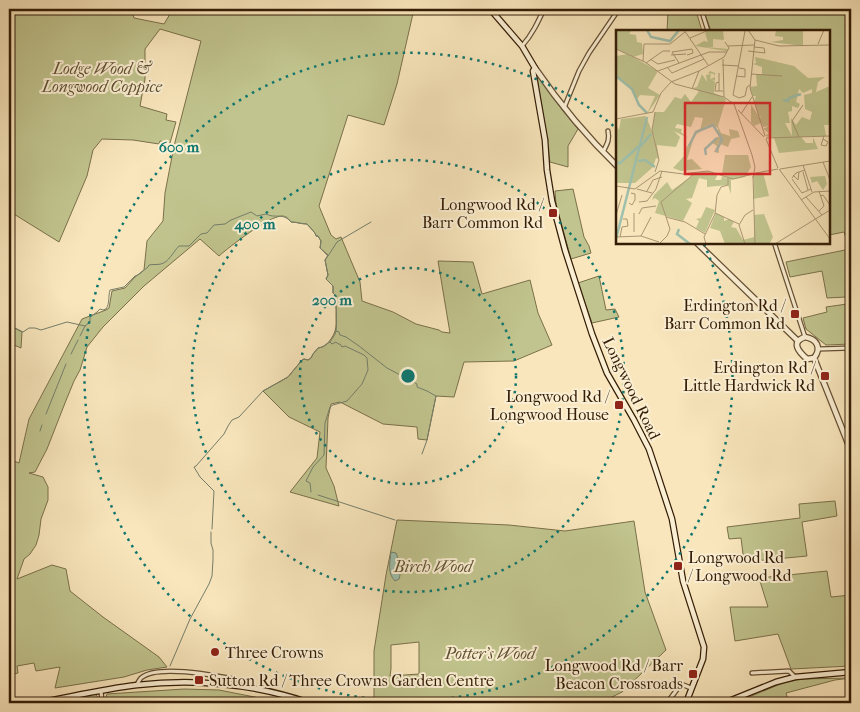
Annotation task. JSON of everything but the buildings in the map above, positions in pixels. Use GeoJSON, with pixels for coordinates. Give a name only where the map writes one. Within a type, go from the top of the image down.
{"type":"FeatureCollection","features":[{"type":"Feature","properties":{"kind":"main road"},"geometry":{"type":"LineString","coordinates":[[490,9],[522,46],[535,68],[564,108],[616,165]]}},
{"type":"Feature","properties":{"kind":"main road","name":"Longwood Road"},"geometry":{"type":"LineString","coordinates":[[535,68],[533,72],[544,129],[547,170],[552,201],[573,277],[607,374],[649,449],[672,519],[683,581],[704,648],[703,659],[691,688],[688,703]]}},
{"type":"Feature","properties":{"kind":"main road"},"geometry":{"type":"LineString","coordinates":[[698,244],[798,341]]}},
{"type":"Feature","properties":{"kind":"main road"},"geometry":{"type":"LineString","coordinates":[[805,337],[816,342],[819,349],[814,358],[807,359],[800,353],[797,346],[801,338],[805,337]]}},
{"type":"Feature","properties":{"kind":"main road"},"geometry":{"type":"LineString","coordinates":[[814,358],[851,451]]}},
{"type":"Feature","properties":{"kind":"main road"},"geometry":{"type":"LineString","coordinates":[[724,703],[776,682],[795,677],[851,672]]}},
{"type":"Feature","properties":{"kind":"main road"},"geometry":{"type":"LineString","coordinates":[[36,703],[136,685],[190,682],[216,683],[252,688],[310,703]]}},
{"type":"Feature","properties":{"kind":"street"},"geometry":{"type":"LineString","coordinates":[[522,46],[528,39],[544,9]]}},
{"type":"Feature","properties":{"kind":"street"},"geometry":{"type":"LineString","coordinates":[[564,108],[582,65],[619,9]]}},
{"type":"Feature","properties":{"kind":"street"},"geometry":{"type":"LineString","coordinates":[[701,9],[708,30]]}},
{"type":"Feature","properties":{"kind":"street"},"geometry":{"type":"LineString","coordinates":[[603,153],[608,143],[608,131]]}},
{"type":"Feature","properties":{"kind":"street"},"geometry":{"type":"LineString","coordinates":[[775,244],[805,337]]}},
{"type":"Feature","properties":{"kind":"street"},"geometry":{"type":"LineString","coordinates":[[819,349],[851,348]]}},
{"type":"Feature","properties":{"kind":"street"},"geometry":{"type":"LineString","coordinates":[[136,685],[145,676],[159,671],[174,671],[244,680],[251,684],[252,688]]}},
{"type":"Feature","properties":{"kind":"street"},"geometry":{"type":"LineString","coordinates":[[752,673],[789,671],[795,677]]}},
{"type":"Feature","properties":{"kind":"street"},"geometry":{"type":"LineString","coordinates":[[667,703],[681,684],[691,688]]}},
{"type":"Feature","properties":{"kind":"street"},"geometry":{"type":"LineString","coordinates":[[100,691],[102,701],[100,703]]}},
{"type":"Feature","properties":{"kind":"green space","name":"Lodge Wood & Longwood Coppice"},"geometry":{"type":"Polygon","coordinates":[[[9,9],[127,9],[132,11],[134,18],[164,24],[173,9],[414,9],[397,84],[384,125],[348,115],[319,206],[331,235],[336,239],[341,237],[360,282],[362,301],[393,312],[416,324],[450,333],[438,261],[473,262],[482,294],[530,280],[538,313],[552,345],[514,361],[464,362],[454,397],[436,396],[427,440],[418,439],[417,427],[383,424],[340,402],[331,404],[328,418],[326,468],[334,486],[339,506],[290,492],[317,458],[320,432],[289,417],[263,391],[288,377],[302,360],[311,358],[318,348],[326,345],[333,336],[336,325],[336,303],[334,299],[336,296],[333,293],[333,286],[326,279],[328,275],[325,260],[328,255],[320,248],[321,241],[307,224],[291,222],[283,216],[276,217],[259,226],[219,256],[200,239],[144,286],[103,327],[87,347],[80,370],[47,449],[35,472],[29,473],[43,477],[48,487],[48,500],[41,519],[36,545],[24,559],[17,579],[52,565],[66,569],[70,591],[159,657],[167,667],[147,670],[124,677],[55,688],[60,667],[36,671],[34,663],[17,666],[18,673],[9,675],[9,511],[11,509],[11,489],[9,484],[9,459],[19,463],[29,419],[82,319],[109,308],[112,291],[125,288],[144,270],[147,241],[163,221],[165,193],[174,146],[201,41],[160,29],[145,49],[145,79],[140,106],[167,114],[166,120],[176,122],[170,143],[160,141],[159,144],[133,140],[102,139],[93,150],[87,176],[59,242],[9,211],[9,9]]]}},
{"type":"Feature","properties":{"kind":"green space"},"geometry":{"type":"Polygon","coordinates":[[[703,9],[851,9],[851,344],[826,345],[806,329],[803,318],[827,312],[826,307],[847,304],[846,297],[827,298],[822,271],[790,277],[786,262],[850,249],[844,232],[830,235],[830,30],[711,30],[703,9]]]}},
{"type":"Feature","properties":{"kind":"green space"},"geometry":{"type":"Polygon","coordinates":[[[668,12],[697,14],[702,30],[667,30],[668,12]]]}},
{"type":"Feature","properties":{"kind":"green space"},"geometry":{"type":"Polygon","coordinates":[[[537,78],[539,78],[578,129],[568,146],[568,167],[550,162],[537,78]]]}},
{"type":"Feature","properties":{"kind":"green space"},"geometry":{"type":"Polygon","coordinates":[[[573,189],[584,237],[591,253],[571,259],[556,204],[555,191],[573,189]]]}},
{"type":"Feature","properties":{"kind":"green space"},"geometry":{"type":"Polygon","coordinates":[[[599,276],[606,310],[615,309],[619,317],[592,323],[578,283],[599,276]]]}},
{"type":"Feature","properties":{"kind":"green space"},"geometry":{"type":"Polygon","coordinates":[[[9,325],[22,332],[21,348],[9,343],[9,325]]]}},
{"type":"Feature","properties":{"kind":"green space"},"geometry":{"type":"Polygon","coordinates":[[[835,501],[837,516],[802,522],[807,556],[744,562],[741,538],[729,539],[727,527],[800,518],[799,504],[835,501]]]}},
{"type":"Feature","properties":{"kind":"green space"},"geometry":{"type":"Polygon","coordinates":[[[397,520],[509,525],[565,531],[634,521],[645,592],[666,650],[622,692],[600,703],[374,703],[374,651],[397,520]],[[419,642],[391,645],[390,676],[419,674],[419,642]]]}},
{"type":"Feature","properties":{"kind":"green space"},"geometry":{"type":"Polygon","coordinates":[[[827,571],[831,597],[851,595],[851,666],[791,669],[778,634],[735,641],[730,607],[768,607],[759,578],[827,571]]]}},
{"type":"Feature","properties":{"kind":"green space"},"geometry":{"type":"Polygon","coordinates":[[[851,678],[835,680],[786,693],[789,703],[734,703],[783,683],[801,679],[851,678]]]}},
{"type":"Feature","properties":{"kind":"green space"},"geometry":{"type":"Polygon","coordinates":[[[184,689],[219,690],[285,703],[104,703],[107,694],[184,689]]]}},
{"type":"Feature","properties":{"kind":"green space"},"geometry":{"type":"Polygon","coordinates":[[[95,694],[99,698],[98,703],[48,703],[95,694]]]}},
{"type":"Feature","properties":{"kind":"shaded area"},"geometry":{"type":"Polygon","coordinates":[[[391,552],[396,553],[400,566],[399,579],[395,581],[390,571],[391,552]]]}},
{"type":"Feature","properties":{"kind":"waterway"},"geometry":{"type":"LineString","coordinates":[[80,336],[85,326],[90,322],[90,317],[100,309],[106,309],[110,290],[124,287],[149,265],[164,263],[179,246],[189,246],[201,234],[207,233],[214,225],[225,224],[251,212],[257,216],[266,214],[282,216],[291,222],[307,224],[318,236],[321,241],[320,248],[328,256],[325,260],[328,275],[326,279],[333,286],[333,293],[336,296],[334,299],[337,320],[336,331],[330,342],[332,344],[336,342],[342,347],[345,346],[364,355],[367,358],[368,370],[362,384],[347,401],[330,407],[325,423],[324,455],[313,467],[306,481],[310,483],[311,492]]}},
{"type":"Feature","properties":{"kind":"waterway"},"geometry":{"type":"LineString","coordinates":[[328,256],[337,242],[371,222]]}},
{"type":"Feature","properties":{"kind":"waterway"},"geometry":{"type":"LineString","coordinates":[[9,325],[23,332],[29,328],[41,330],[67,322],[85,326]]}},
{"type":"Feature","properties":{"kind":"waterway"},"geometry":{"type":"LineString","coordinates":[[336,331],[387,368],[417,384],[417,387],[436,396],[427,440],[422,454]]}},
{"type":"Feature","properties":{"kind":"waterway"},"geometry":{"type":"LineString","coordinates":[[71,354],[78,340]]}},
{"type":"Feature","properties":{"kind":"waterway"},"geometry":{"type":"LineString","coordinates":[[212,529],[214,491],[200,477],[194,467],[224,434],[232,420],[239,417],[263,391],[288,377],[302,360],[308,360],[318,348],[330,342]]}},
{"type":"Feature","properties":{"kind":"waterway"},"geometry":{"type":"LineString","coordinates":[[46,414],[66,364]]}},
{"type":"Feature","properties":{"kind":"waterway"},"geometry":{"type":"LineString","coordinates":[[40,431],[42,425]]}},
{"type":"Feature","properties":{"kind":"waterway"},"geometry":{"type":"LineString","coordinates":[[318,495],[395,520]]}},
{"type":"Feature","properties":{"kind":"waterway"},"geometry":{"type":"LineString","coordinates":[[170,666],[190,619],[212,576],[213,550],[211,532]]}},
{"type":"Feature","properties":{"kind":"place","name":"Longwood Rd / Barr Common Rd"},"geometry":{"type":"Point","coordinates":[553,213]}},
{"type":"Feature","properties":{"kind":"place","name":"Erdington Rd / Barr Common Rd"},"geometry":{"type":"Point","coordinates":[795,314]}},
{"type":"Feature","properties":{"kind":"place","name":"Erdington Rd / Little Hardwick Rd"},"geometry":{"type":"Point","coordinates":[825,376]}},
{"type":"Feature","properties":{"kind":"place","name":"Longwood Rd / Longwood House"},"geometry":{"type":"Point","coordinates":[619,405]}},
{"type":"Feature","properties":{"kind":"place","name":"Longwood Rd / Longwood Rd"},"geometry":{"type":"Point","coordinates":[678,566]}},
{"type":"Feature","properties":{"kind":"place","name":"Three Crowns"},"geometry":{"type":"Point","coordinates":[215,652]}},
{"type":"Feature","properties":{"kind":"place","name":"Longwood Rd / Barr Beacon Crossroads"},"geometry":{"type":"Point","coordinates":[693,674]}},
{"type":"Feature","properties":{"kind":"place","name":"Sutton Rd / Three Crowns Garden Centre"},"geometry":{"type":"Point","coordinates":[199,680]}},
{"type":"Feature","properties":{"kind":"park label","name":"Birch Wood"},"geometry":{"type":"Point","coordinates":[433,566]}},
{"type":"Feature","properties":{"kind":"park label","name":"Potter's Wood"},"geometry":{"type":"Point","coordinates":[490,653]}}]}
